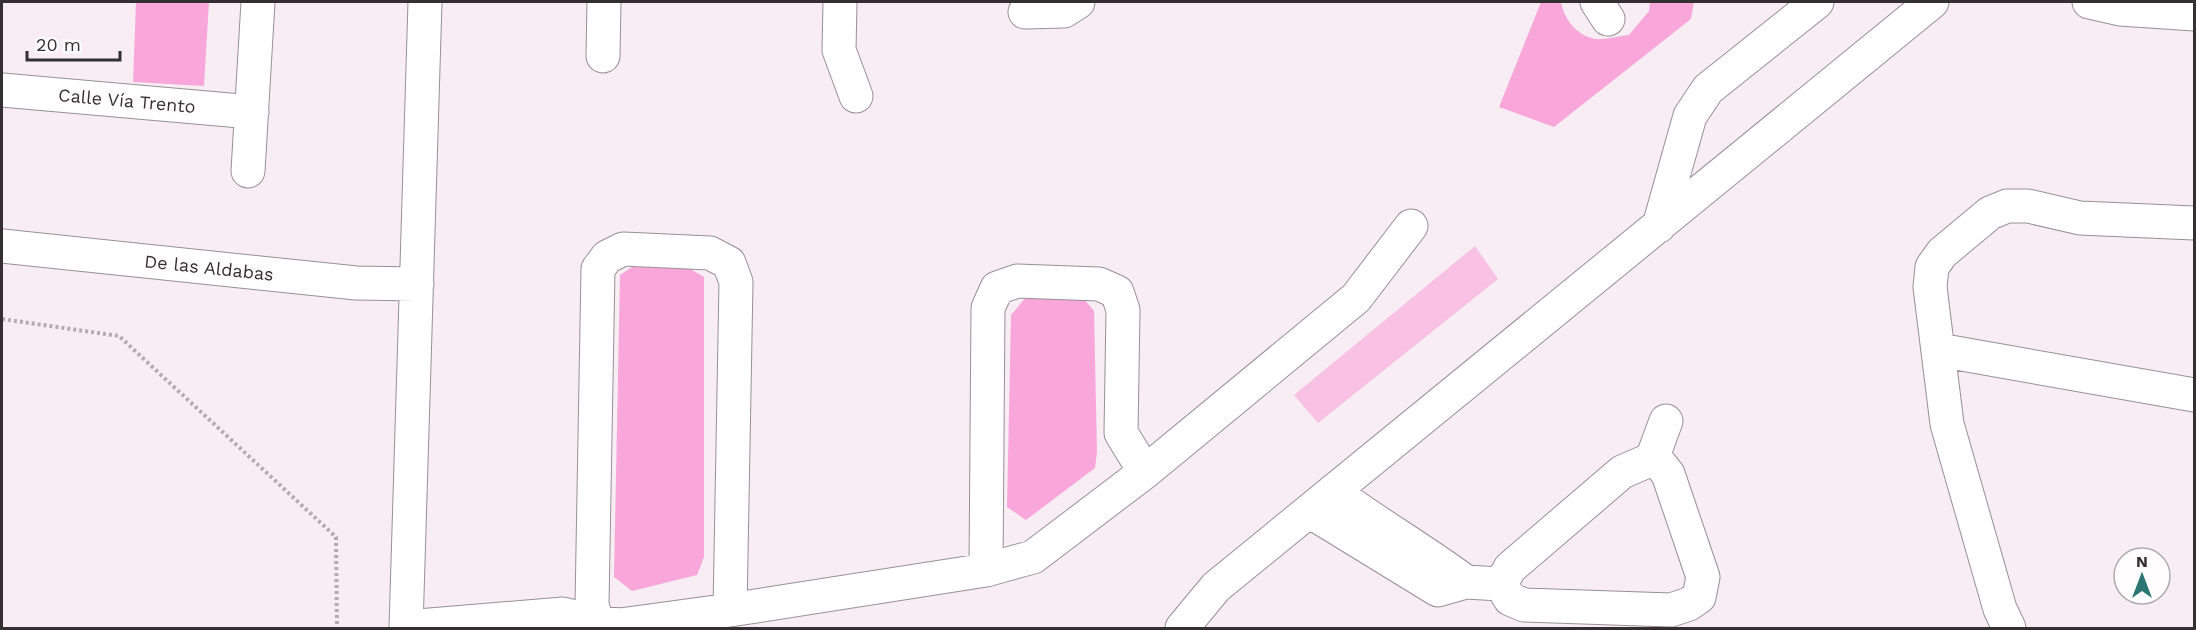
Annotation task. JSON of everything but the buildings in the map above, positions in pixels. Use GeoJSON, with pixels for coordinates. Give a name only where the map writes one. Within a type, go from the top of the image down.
{"type":"FeatureCollection","features":[{"type":"Feature","properties":{"kind":"street"},"geometry":{"type":"LineString","coordinates":[[248,171],[258,2]]}},
{"type":"Feature","properties":{"kind":"street"},"geometry":{"type":"LineString","coordinates":[[425,2],[406,628],[562,614],[593,625],[620,625],[986,570],[1033,557],[1145,472],[1356,298],[1411,226]]}},
{"type":"Feature","properties":{"kind":"street"},"geometry":{"type":"LineString","coordinates":[[603,56],[604,2]]}},
{"type":"Feature","properties":{"kind":"street"},"geometry":{"type":"LineString","coordinates":[[840,2],[839,50],[856,96]]}},
{"type":"Feature","properties":{"kind":"street"},"geometry":{"type":"LineString","coordinates":[[1025,12],[1064,11],[1078,2]]}},
{"type":"Feature","properties":{"kind":"street"},"geometry":{"type":"LineString","coordinates":[[1659,226],[1690,116],[1708,89],[1817,2]]}},
{"type":"Feature","properties":{"kind":"street"},"geometry":{"type":"LineString","coordinates":[[1182,628],[1216,587],[1932,2]]}},
{"type":"Feature","properties":{"kind":"street"},"geometry":{"type":"LineString","coordinates":[[2089,2],[2120,9],[2194,14]]}},
{"type":"Feature","properties":{"kind":"street","name":"Calle Vía Trento"},"geometry":{"type":"LineString","coordinates":[[2,90],[252,112]]}},
{"type":"Feature","properties":{"kind":"street"},"geometry":{"type":"LineString","coordinates":[[2009,628],[2000,609],[1947,424],[1930,287],[1932,267],[1942,253],[1990,213],[2007,206],[2028,206],[2080,218],[2194,223]]}},
{"type":"Feature","properties":{"kind":"street","name":"De las Aldabas"},"geometry":{"type":"LineString","coordinates":[[2,246],[356,283],[417,284]]}},
{"type":"Feature","properties":{"kind":"street"},"geometry":{"type":"LineString","coordinates":[[593,625],[598,269],[607,257],[623,249],[710,253],[729,263],[736,282],[730,610]]}},
{"type":"Feature","properties":{"kind":"street"},"geometry":{"type":"LineString","coordinates":[[986,570],[988,308],[997,288],[1017,281],[1099,284],[1117,292],[1123,310],[1121,433],[1145,472]]}},
{"type":"Feature","properties":{"kind":"street"},"geometry":{"type":"LineString","coordinates":[[1938,350],[2194,395]]}},
{"type":"Feature","properties":{"kind":"street"},"geometry":{"type":"LineString","coordinates":[[1652,459],[1666,421]]}},
{"type":"Feature","properties":{"kind":"street"},"geometry":{"type":"LineString","coordinates":[[1501,584],[1510,568],[1623,472],[1652,459]]}},
{"type":"Feature","properties":{"kind":"street"},"geometry":{"type":"LineString","coordinates":[[1501,584],[1510,599],[1524,605],[1671,610],[1689,604],[1707,604],[1703,577],[1668,474],[1660,464],[1652,459]]}},
{"type":"Feature","properties":{"kind":"street"},"geometry":{"type":"LineString","coordinates":[[1321,501],[1438,590],[1466,582],[1501,584]]}},
{"type":"Feature","properties":{"kind":"path"},"geometry":{"type":"LineString","coordinates":[[2,319],[119,336],[137,352],[336,537],[337,628]]}},
{"type":"Feature","properties":{"kind":"shaded area"},"geometry":{"type":"Polygon","coordinates":[[[136,2],[209,2],[204,86],[133,82],[136,2]]]}},
{"type":"Feature","properties":{"kind":"shaded area"},"geometry":{"type":"Polygon","coordinates":[[[1541,2],[1561,2],[1568,20],[1577,30],[1588,37],[1599,39],[1629,35],[1649,11],[1650,2],[1694,2],[1691,19],[1554,127],[1499,107],[1541,2]]]}},
{"type":"Feature","properties":{"kind":"shaded area"},"geometry":{"type":"Polygon","coordinates":[[[1475,246],[1498,279],[1318,423],[1294,395],[1475,246]]]}},
{"type":"Feature","properties":{"kind":"shaded area"},"geometry":{"type":"Polygon","coordinates":[[[632,267],[689,268],[704,277],[704,557],[697,575],[632,591],[614,577],[620,275],[632,267]]]}},
{"type":"Feature","properties":{"kind":"shaded area"},"geometry":{"type":"Polygon","coordinates":[[[1027,296],[1084,299],[1094,311],[1097,452],[1095,468],[1026,520],[1007,507],[1011,315],[1027,296]]]}}]}
